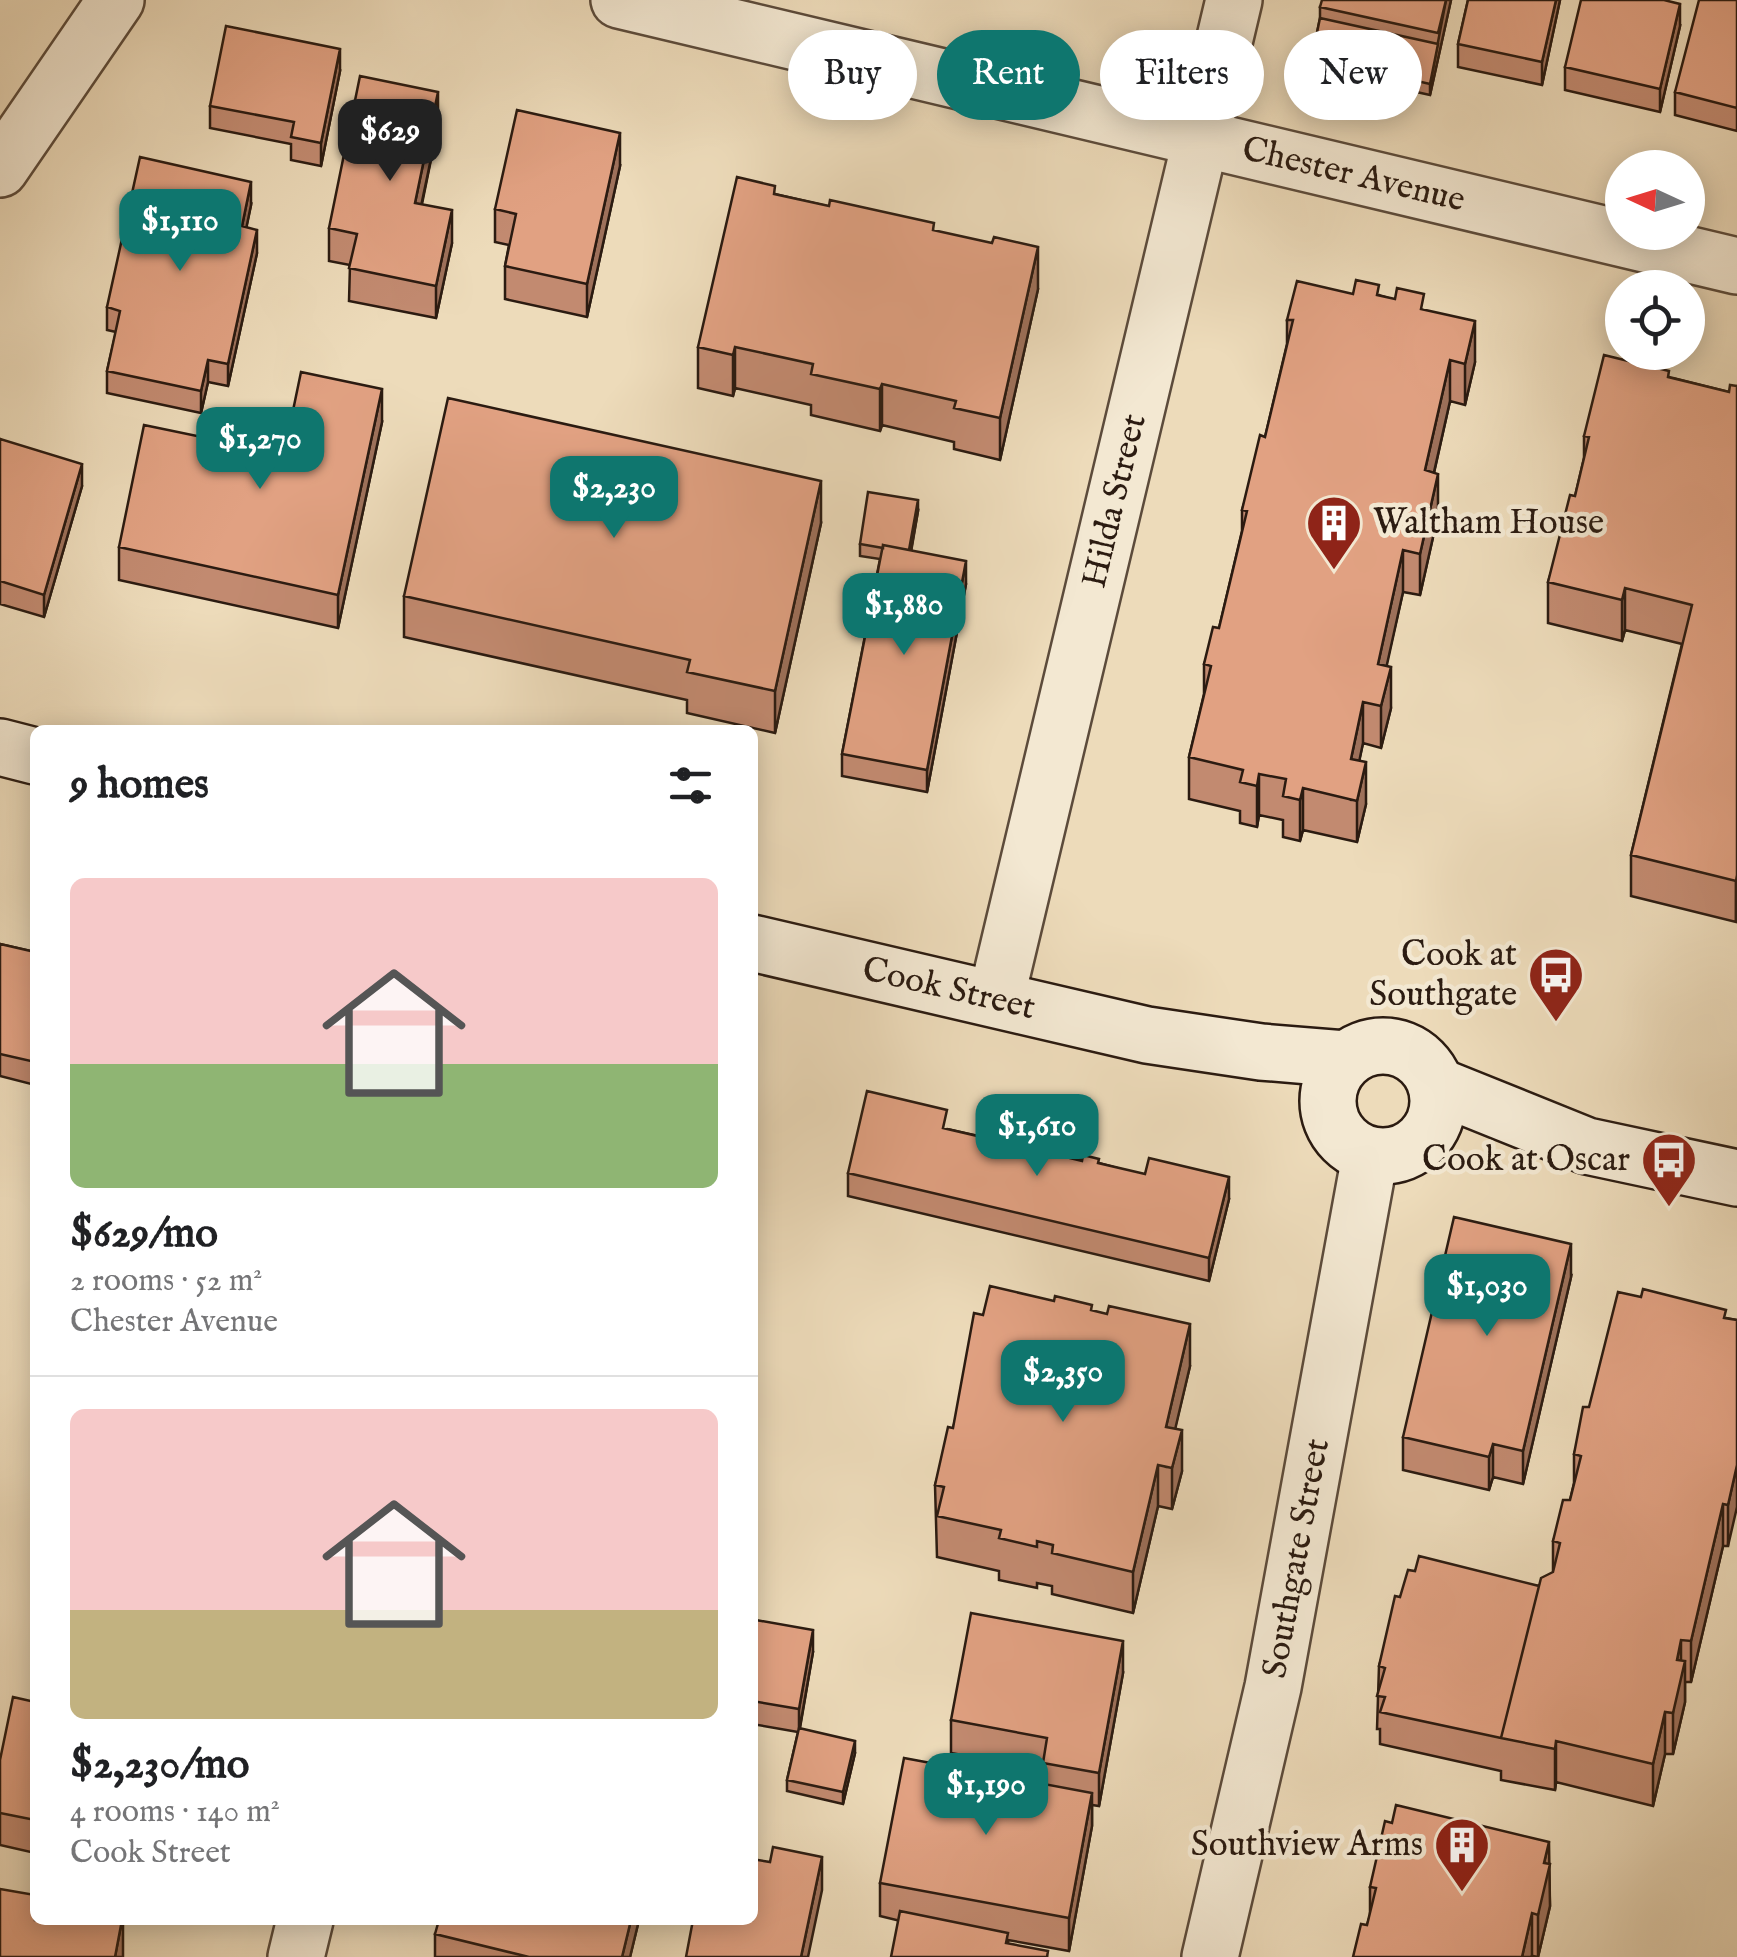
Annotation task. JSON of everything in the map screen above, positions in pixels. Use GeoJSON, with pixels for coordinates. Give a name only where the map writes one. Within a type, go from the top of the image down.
{"type":"FeatureCollection","features":[{"type":"Feature","properties":{"kind":"street"},"geometry":{"type":"LineString","coordinates":[[0,170],[116,0]]}},
{"type":"Feature","properties":{"kind":"street","name":"Chester Avenue"},"geometry":{"type":"LineString","coordinates":[[619,0],[1737,266]]}},
{"type":"Feature","properties":{"kind":"street","name":"Hilda Street"},"geometry":{"type":"LineString","coordinates":[[996,999],[1234,0]]}},
{"type":"Feature","properties":{"kind":"street"},"geometry":{"type":"LineString","coordinates":[[0,747],[30,755]]}},
{"type":"Feature","properties":{"kind":"street","name":"Cook Street"},"geometry":{"type":"LineString","coordinates":[[758,944],[1147,1035],[1261,1052],[1345,1059]]}},
{"type":"Feature","properties":{"kind":"street","name":"Cook Street"},"geometry":{"type":"LineString","coordinates":[[1147,1035],[1328,1112]]}},
{"type":"Feature","properties":{"kind":"street"},"geometry":{"type":"LineString","coordinates":[[1424,1141],[1438,1116],[1438,1086],[1424,1061],[1399,1046],[1370,1046],[1345,1059],[1329,1083],[1328,1112],[1342,1140],[1370,1156],[1398,1155],[1424,1141],[1587,1146]]}},
{"type":"Feature","properties":{"kind":"street"},"geometry":{"type":"LineString","coordinates":[[1438,1086],[1587,1146],[1737,1178]]}},
{"type":"Feature","properties":{"kind":"street","name":"Southgate Street"},"geometry":{"type":"LineString","coordinates":[[1210,1957],[1274,1680],[1370,1156]]}},
{"type":"Feature","properties":{"kind":"street"},"geometry":{"type":"LineString","coordinates":[[296,1957],[304,1925]]}},
{"type":"Feature","properties":{"kind":"building"},"geometry":{"type":"Polygon","coordinates":[[[1322,0],[1446,0],[1438,33],[1320,7],[1322,0]]]}},
{"type":"Feature","properties":{"kind":"building"},"geometry":{"type":"Polygon","coordinates":[[[1468,0],[1556,0],[1542,62],[1458,44],[1468,0]]]}},
{"type":"Feature","properties":{"kind":"building"},"geometry":{"type":"Polygon","coordinates":[[[1581,0],[1664,0],[1680,4],[1660,89],[1565,67],[1581,0]]]}},
{"type":"Feature","properties":{"kind":"building"},"geometry":{"type":"Polygon","coordinates":[[[1699,0],[1737,0],[1737,108],[1675,92],[1699,0]]]}},
{"type":"Feature","properties":{"kind":"building"},"geometry":{"type":"Polygon","coordinates":[[[1320,18],[1374,30],[1318,30],[1320,18]]]}},
{"type":"Feature","properties":{"kind":"building"},"geometry":{"type":"Polygon","coordinates":[[[226,26],[340,49],[321,143],[291,137],[294,122],[210,106],[226,26]]]}},
{"type":"Feature","properties":{"kind":"building"},"geometry":{"type":"Polygon","coordinates":[[[1422,40],[1438,44],[1430,84],[1422,82],[1422,40]]]}},
{"type":"Feature","properties":{"kind":"building"},"geometry":{"type":"Polygon","coordinates":[[[360,76],[438,92],[415,203],[452,210],[436,286],[349,268],[357,234],[329,228],[360,76]]]}},
{"type":"Feature","properties":{"kind":"building"},"geometry":{"type":"Polygon","coordinates":[[[517,110],[620,133],[587,284],[505,266],[516,214],[495,209],[517,110]]]}},
{"type":"Feature","properties":{"kind":"building"},"geometry":{"type":"Polygon","coordinates":[[[140,157],[251,182],[242,226],[257,230],[228,364],[208,360],[201,391],[107,371],[120,311],[107,307],[140,157]]]}},
{"type":"Feature","properties":{"kind":"building"},"geometry":{"type":"Polygon","coordinates":[[[737,177],[775,186],[774,194],[829,206],[830,200],[934,223],[933,230],[992,243],[994,237],[1038,247],[1000,418],[954,408],[956,401],[882,384],[880,389],[811,374],[813,364],[735,347],[733,355],[698,347],[737,177]]]}},
{"type":"Feature","properties":{"kind":"building","name":"Waltham House"},"geometry":{"type":"Polygon","coordinates":[[[1356,280],[1379,285],[1377,295],[1395,299],[1397,288],[1424,294],[1421,309],[1475,321],[1465,364],[1450,360],[1425,470],[1438,474],[1420,554],[1403,550],[1378,664],[1391,667],[1381,706],[1363,702],[1351,759],[1366,762],[1357,801],[1303,788],[1300,800],[1283,796],[1286,779],[1259,774],[1257,786],[1240,782],[1243,770],[1189,757],[1211,666],[1204,664],[1213,627],[1219,628],[1247,511],[1242,510],[1260,435],[1265,437],[1293,320],[1287,320],[1297,281],[1353,294],[1356,280]]]}},
{"type":"Feature","properties":{"kind":"building"},"geometry":{"type":"Polygon","coordinates":[[[1604,355],[1605,370],[1665,370],[1669,371],[1668,377],[1729,392],[1730,385],[1737,386],[1736,881],[1631,855],[1692,605],[1625,588],[1622,600],[1548,582],[1570,495],[1575,496],[1589,437],[1584,436],[1604,355]]]}},
{"type":"Feature","properties":{"kind":"building"},"geometry":{"type":"Polygon","coordinates":[[[301,372],[382,389],[338,595],[119,547],[144,425],[284,454],[301,372]]]}},
{"type":"Feature","properties":{"kind":"building"},"geometry":{"type":"Polygon","coordinates":[[[448,398],[821,481],[775,691],[687,672],[690,660],[404,596],[448,398]]]}},
{"type":"Feature","properties":{"kind":"building"},"geometry":{"type":"Polygon","coordinates":[[[0,439],[82,464],[44,595],[0,581],[0,439]]]}},
{"type":"Feature","properties":{"kind":"building"},"geometry":{"type":"Polygon","coordinates":[[[868,492],[918,500],[909,550],[860,544],[868,492]]]}},
{"type":"Feature","properties":{"kind":"building"},"geometry":{"type":"Polygon","coordinates":[[[883,545],[966,561],[927,770],[842,754],[883,545]]]}},
{"type":"Feature","properties":{"kind":"building"},"geometry":{"type":"Polygon","coordinates":[[[0,944],[30,951],[30,1061],[0,1054],[0,944]]]}},
{"type":"Feature","properties":{"kind":"building"},"geometry":{"type":"Polygon","coordinates":[[[867,1091],[947,1110],[943,1128],[990,1139],[991,1133],[1021,1140],[1020,1146],[1082,1161],[1083,1155],[1099,1159],[1098,1163],[1145,1174],[1149,1158],[1229,1177],[1209,1258],[848,1173],[867,1091]]]}},
{"type":"Feature","properties":{"kind":"building"},"geometry":{"type":"Polygon","coordinates":[[[1454,1217],[1571,1244],[1523,1451],[1493,1444],[1489,1457],[1403,1437],[1454,1217]]]}},
{"type":"Feature","properties":{"kind":"building"},"geometry":{"type":"Polygon","coordinates":[[[990,1286],[1054,1301],[1055,1296],[1092,1305],[1091,1310],[1107,1314],[1109,1306],[1190,1324],[1166,1427],[1182,1430],[1172,1468],[1158,1465],[1133,1572],[1052,1553],[1053,1545],[1037,1541],[1037,1547],[999,1538],[1001,1530],[937,1516],[944,1487],[935,1485],[948,1427],[953,1428],[974,1313],[983,1315],[990,1286]]]}},
{"type":"Feature","properties":{"kind":"building"},"geometry":{"type":"Polygon","coordinates":[[[1643,1289],[1726,1310],[1724,1318],[1737,1320],[1737,1465],[1728,1505],[1723,1504],[1691,1641],[1681,1640],[1677,1660],[1685,1661],[1673,1713],[1665,1712],[1653,1764],[1556,1741],[1555,1749],[1501,1738],[1541,1578],[1553,1572],[1560,1543],[1553,1541],[1563,1500],[1570,1500],[1581,1456],[1574,1454],[1583,1407],[1589,1407],[1618,1292],[1641,1297],[1643,1289]]]}},
{"type":"Feature","properties":{"kind":"building"},"geometry":{"type":"Polygon","coordinates":[[[1419,1556],[1539,1586],[1501,1738],[1380,1712],[1385,1697],[1377,1696],[1385,1668],[1379,1666],[1395,1596],[1400,1597],[1408,1570],[1415,1571],[1419,1556]]]}},
{"type":"Feature","properties":{"kind":"building"},"geometry":{"type":"Polygon","coordinates":[[[971,1613],[1123,1641],[1099,1773],[1043,1763],[1047,1738],[951,1720],[971,1613]]]}},
{"type":"Feature","properties":{"kind":"building"},"geometry":{"type":"Polygon","coordinates":[[[758,1620],[813,1630],[799,1709],[758,1702],[758,1620]]]}},
{"type":"Feature","properties":{"kind":"building"},"geometry":{"type":"Polygon","coordinates":[[[13,1697],[30,1701],[30,1819],[0,1813],[0,1760],[13,1697]]]}},
{"type":"Feature","properties":{"kind":"building"},"geometry":{"type":"Polygon","coordinates":[[[799,1728],[855,1741],[843,1792],[787,1780],[799,1728]]]}},
{"type":"Feature","properties":{"kind":"building"},"geometry":{"type":"Polygon","coordinates":[[[904,1758],[1092,1793],[1069,1918],[880,1883],[904,1758]]]}},
{"type":"Feature","properties":{"kind":"building","name":"Southview Arms"},"geometry":{"type":"Polygon","coordinates":[[[1396,1805],[1549,1842],[1544,1863],[1550,1864],[1538,1915],[1532,1913],[1522,1957],[1353,1957],[1361,1924],[1367,1925],[1376,1888],[1370,1887],[1385,1821],[1392,1823],[1396,1805]]]}},
{"type":"Feature","properties":{"kind":"building"},"geometry":{"type":"Polygon","coordinates":[[[773,1847],[822,1857],[801,1957],[686,1957],[692,1925],[758,1925],[758,1860],[770,1862],[773,1847]]]}},
{"type":"Feature","properties":{"kind":"building"},"geometry":{"type":"Polygon","coordinates":[[[0,1889],[30,1894],[30,1925],[121,1925],[115,1957],[0,1957],[0,1889]]]}},
{"type":"Feature","properties":{"kind":"building"},"geometry":{"type":"Polygon","coordinates":[[[900,1911],[1008,1933],[1006,1943],[1048,1951],[1047,1957],[891,1957],[900,1911]]]}},
{"type":"Feature","properties":{"kind":"building"},"geometry":{"type":"Polygon","coordinates":[[[438,1925],[630,1925],[622,1957],[529,1957],[435,1934],[438,1925]]]}},
{"type":"Feature","properties":{"kind":"place","name":"Waltham House"},"geometry":{"type":"Point","coordinates":[1334,572]}},
{"type":"Feature","properties":{"kind":"place","name":"Cook at Southgate"},"geometry":{"type":"Point","coordinates":[1556,1024]}},
{"type":"Feature","properties":{"kind":"place","name":"Cook at Oscar"},"geometry":{"type":"Point","coordinates":[1669,1209]}},
{"type":"Feature","properties":{"kind":"place","name":"Southview Arms"},"geometry":{"type":"Point","coordinates":[1462,1894]}}]}
